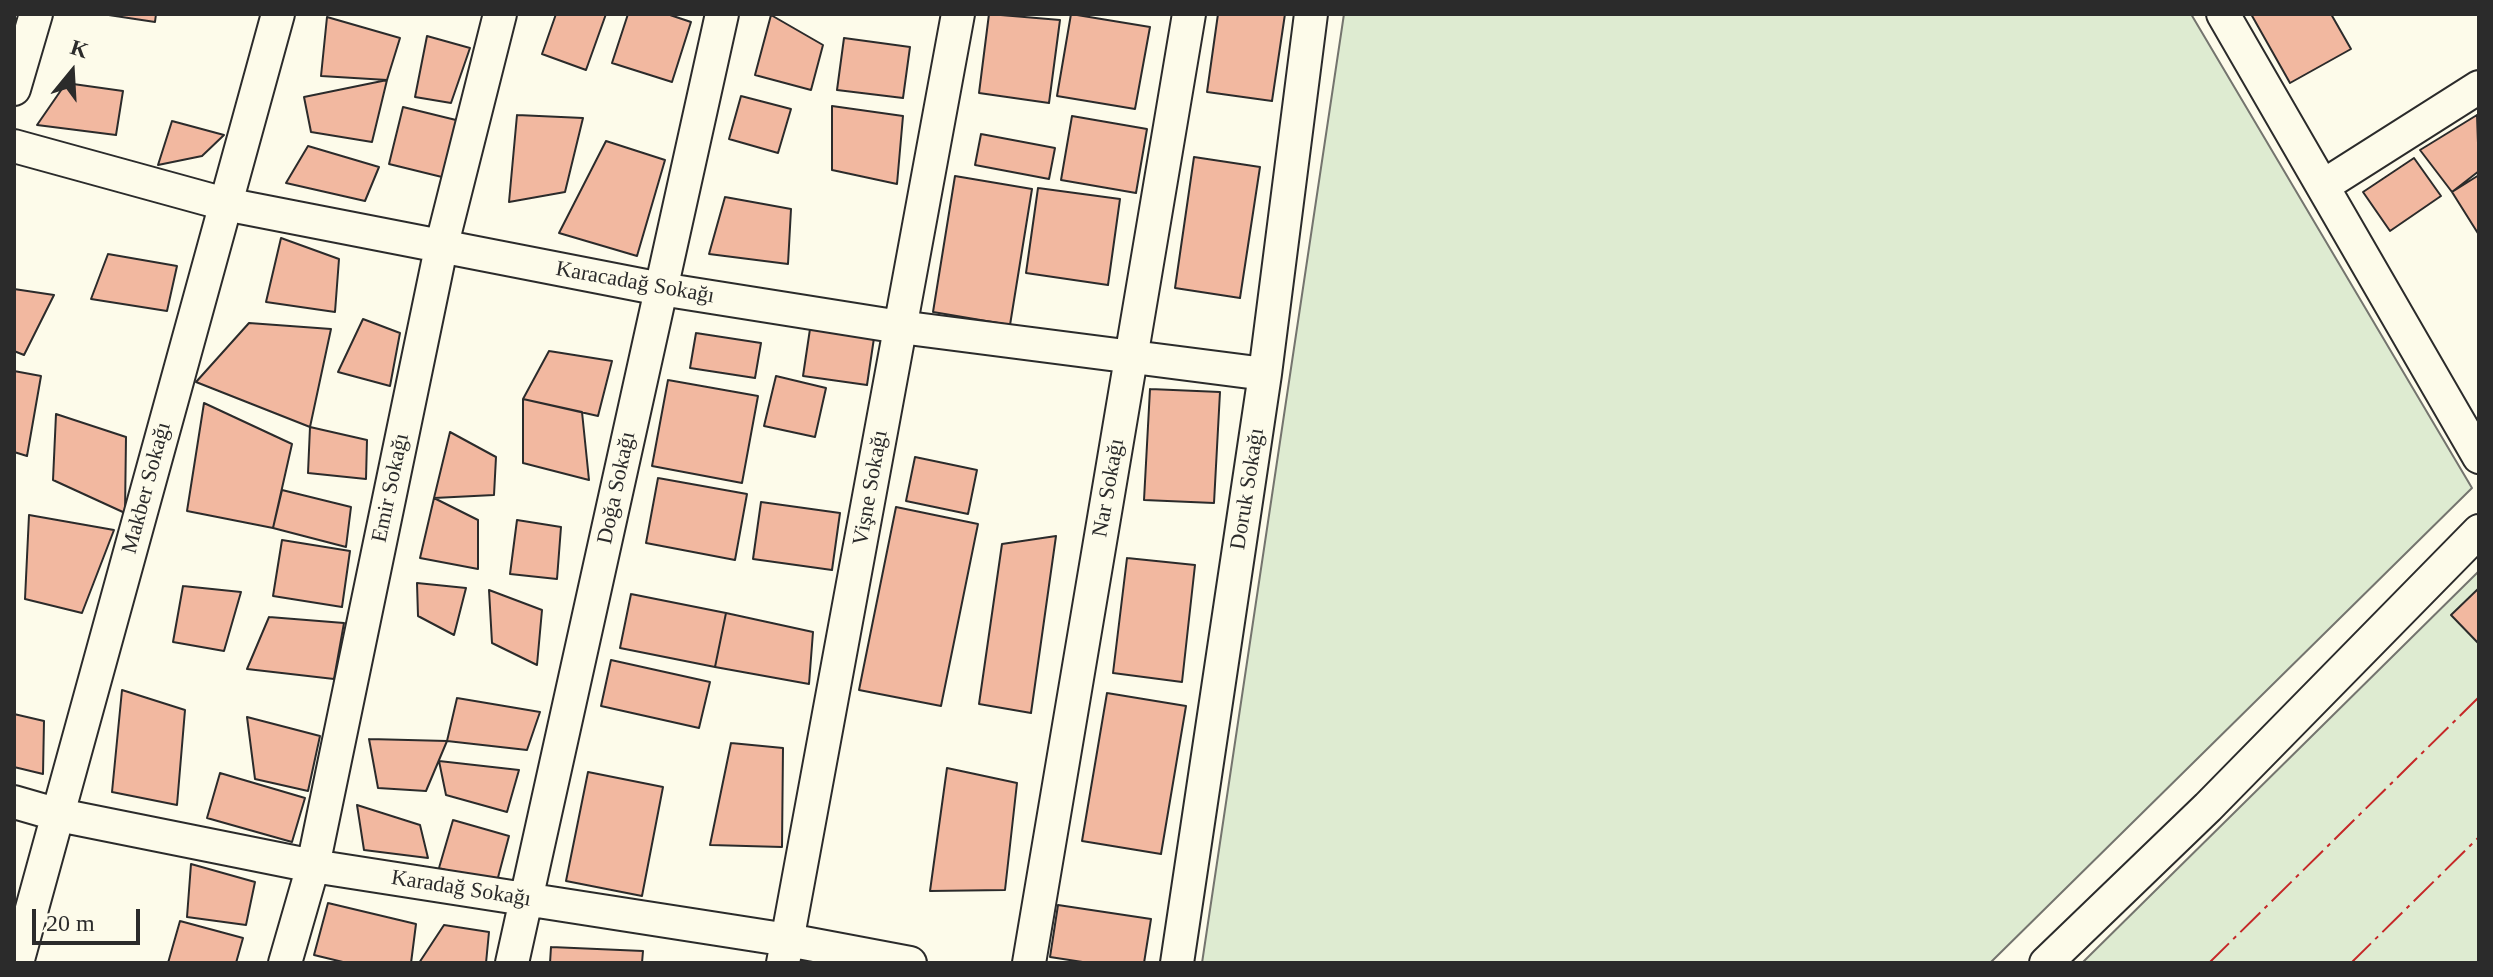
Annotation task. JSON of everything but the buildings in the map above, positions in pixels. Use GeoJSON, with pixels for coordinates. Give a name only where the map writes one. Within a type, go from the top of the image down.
{"type":"FeatureCollection","features":[{"type":"Feature","properties":{"kind":"street"},"geometry":{"type":"LineString","coordinates":[[14,89],[36,14]]}},
{"type":"Feature","properties":{"kind":"street","name":"Makber Sokağı"},"geometry":{"type":"LineString","coordinates":[[17,963],[278,14]]}},
{"type":"Feature","properties":{"kind":"street","name":"Emir Sokağı"},"geometry":{"type":"LineString","coordinates":[[285,963],[313,866],[441,248],[500,14]]}},
{"type":"Feature","properties":{"kind":"street","name":"Doğa Sokağı"},"geometry":{"type":"LineString","coordinates":[[512,963],[722,14]]}},
{"type":"Feature","properties":{"kind":"street","name":"Vişne Sokağı"},"geometry":{"type":"LineString","coordinates":[[786,952],[958,14]]}},
{"type":"Feature","properties":{"kind":"street","name":"Nar Sokağı"},"geometry":{"type":"LineString","coordinates":[[1029,963],[1189,14]]}},
{"type":"Feature","properties":{"kind":"street","name":"Doruk Sokağı"},"geometry":{"type":"LineString","coordinates":[[1177,963],[1265,374],[1311,14]]}},
{"type":"Feature","properties":{"kind":"street"},"geometry":{"type":"LineString","coordinates":[[2223,14],[2479,457]]}},
{"type":"Feature","properties":{"kind":"street"},"geometry":{"type":"LineString","coordinates":[[2323,186],[2479,87]]}},
{"type":"Feature","properties":{"kind":"street","name":"Karacadağ Sokağı"},"geometry":{"type":"LineString","coordinates":[[14,146],[225,204],[661,289],[900,327],[1265,374]]}},
{"type":"Feature","properties":{"kind":"street"},"geometry":{"type":"LineString","coordinates":[[2046,963],[2208,807],[2479,531]]}},
{"type":"Feature","properties":{"kind":"street","name":"Karadağ Sokağı"},"geometry":{"type":"LineString","coordinates":[[14,802],[59,815],[313,866],[526,898],[786,952],[910,963]]}},
{"type":"Feature","properties":{"kind":"green space"},"geometry":{"type":"Polygon","coordinates":[[[1344,14],[2191,14],[2472,488],[1990,963],[1202,963],[1344,14]]]}},
{"type":"Feature","properties":{"kind":"green space"},"geometry":{"type":"Polygon","coordinates":[[[2479,571],[2479,963],[2082,963],[2479,571]]]}},
{"type":"Feature","properties":{"kind":"power"},"geometry":{"type":"LineString","coordinates":[[2209,963],[2479,697]]}},
{"type":"Feature","properties":{"kind":"power"},"geometry":{"type":"LineString","coordinates":[[2351,963],[2479,837]]}}]}
